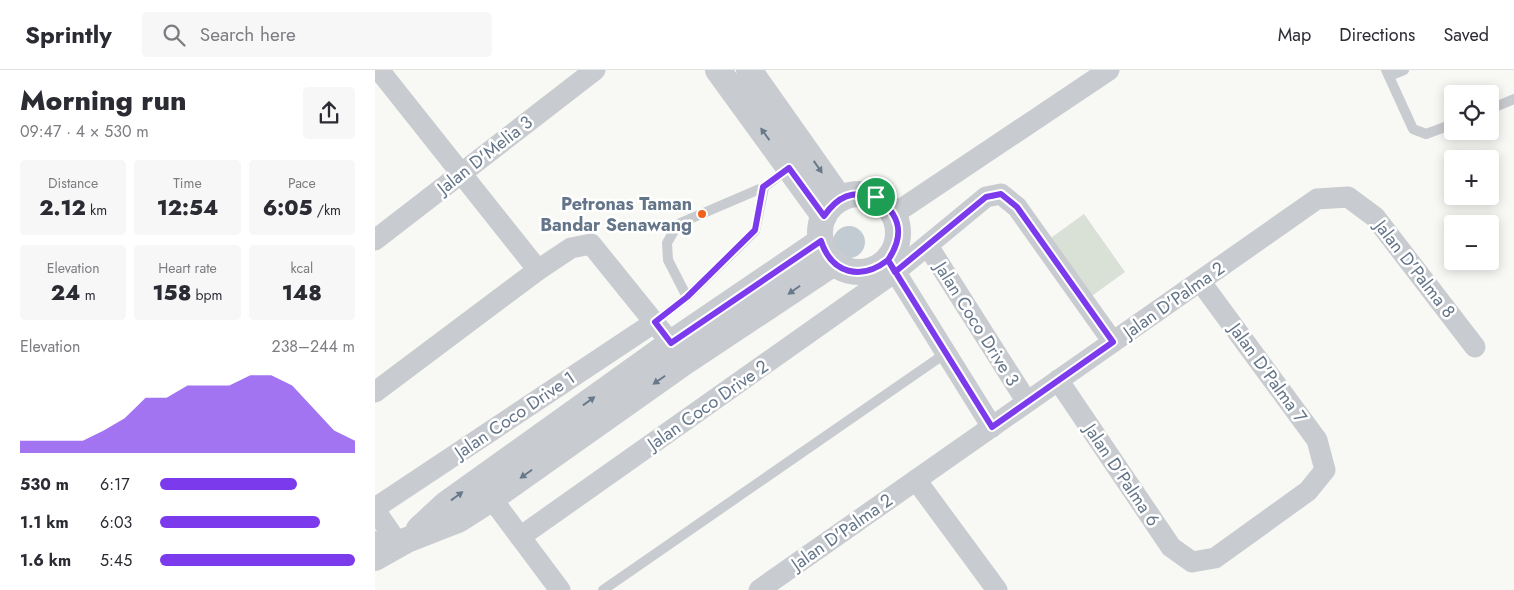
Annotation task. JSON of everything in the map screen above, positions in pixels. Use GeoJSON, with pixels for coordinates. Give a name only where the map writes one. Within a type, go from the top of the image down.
{"type":"FeatureCollection","features":[{"type":"Feature","properties":{"kind":"street"},"geometry":{"type":"LineString","coordinates":[[379,70],[538,270]]}},
{"type":"Feature","properties":{"kind":"street","name":"Jalan D'Melia 3"},"geometry":{"type":"LineString","coordinates":[[375,240],[595,70]]}},
{"type":"Feature","properties":{"kind":"street"},"geometry":{"type":"LineString","coordinates":[[719,70],[789,168],[828,218]]}},
{"type":"Feature","properties":{"kind":"street"},"geometry":{"type":"LineString","coordinates":[[749,70],[828,218],[825,252],[843,269],[855,272],[867,272],[892,266]]}},
{"type":"Feature","properties":{"kind":"street"},"geometry":{"type":"LineString","coordinates":[[894,214],[1109,70]]}},
{"type":"Feature","properties":{"kind":"street"},"geometry":{"type":"LineString","coordinates":[[375,509],[389,546],[457,520],[485,489],[828,218],[852,195],[864,194],[876,197],[886,204],[894,214],[899,238],[892,266],[992,427]]}},
{"type":"Feature","properties":{"kind":"street","name":"Jalan Coco Drive 2"},"geometry":{"type":"LineString","coordinates":[[520,537],[892,266],[928,246],[986,197],[1001,194],[1017,207],[1113,342]]}},
{"type":"Feature","properties":{"kind":"street","name":"Jalan D'Palma 2"},"geometry":{"type":"LineString","coordinates":[[759,590],[781,584],[916,480],[1317,199],[1348,198]]}},
{"type":"Feature","properties":{"kind":"street","name":"Jalan D'Palma 8"},"geometry":{"type":"LineString","coordinates":[[1348,198],[1375,217],[1475,347]]}},
{"type":"Feature","properties":{"kind":"street"},"geometry":{"type":"LineString","coordinates":[[375,392],[538,270],[571,248],[591,244],[671,343]]}},
{"type":"Feature","properties":{"kind":"street","name":"Jalan Coco Drive 3"},"geometry":{"type":"LineString","coordinates":[[928,246],[1027,402]]}},
{"type":"Feature","properties":{"kind":"street"},"geometry":{"type":"LineString","coordinates":[[485,489],[685,362],[835,263]]}},
{"type":"Feature","properties":{"kind":"street","name":"Jalan D'Palma 7"},"geometry":{"type":"LineString","coordinates":[[1192,562],[1215,558],[1308,491],[1325,470],[1317,440],[1201,281]]}},
{"type":"Feature","properties":{"kind":"street","name":"Jalan Coco Drive 1"},"geometry":{"type":"LineString","coordinates":[[375,509],[655,322]]}},
{"type":"Feature","properties":{"kind":"street","name":"Jalan D'Palma 6"},"geometry":{"type":"LineString","coordinates":[[1058,380],[1171,548],[1192,562]]}},
{"type":"Feature","properties":{"kind":"street"},"geometry":{"type":"LineString","coordinates":[[916,480],[997,590]]}},
{"type":"Feature","properties":{"kind":"street"},"geometry":{"type":"LineString","coordinates":[[485,489],[560,590]]}},
{"type":"Feature","properties":{"kind":"lane"},"geometry":{"type":"LineString","coordinates":[[1404,70],[1388,73],[1413,128],[1426,134],[1444,127]]}},
{"type":"Feature","properties":{"kind":"lane"},"geometry":{"type":"LineString","coordinates":[[1499,105],[1514,99]]}},
{"type":"Feature","properties":{"kind":"lane"},"geometry":{"type":"LineString","coordinates":[[687,297],[668,260],[667,243],[678,224],[763,187],[789,168]]}},
{"type":"Feature","properties":{"kind":"lane"},"geometry":{"type":"LineString","coordinates":[[655,322],[687,297],[755,230],[763,187]]}},
{"type":"Feature","properties":{"kind":"lane"},"geometry":{"type":"LineString","coordinates":[[603,590],[946,353]]}},
{"type":"Feature","properties":{"kind":"shaded area"},"geometry":{"type":"Polygon","coordinates":[[[1084,214],[1125,272],[1089,298],[1048,240],[1084,214]]]}},
{"type":"Feature","properties":{"kind":"shaded area"},"geometry":{"type":"Polygon","coordinates":[[[849,226],[860,231],[865,242],[860,253],[849,258],[838,253],[833,242],[838,231],[849,226]]]}},
{"type":"Feature","properties":{"kind":"place","name":"Petronas Taman Bandar Senawang"},"geometry":{"type":"Point","coordinates":[702,214]}},
{"type":"Feature","properties":{"kind":"route"},"geometry":{"type":"LineString","coordinates":[[876,197],[864,194],[840,199],[831,206],[824,216],[789,168],[763,187],[755,230],[687,297],[655,322],[671,343],[821,241],[825,252],[843,269],[867,272],[878,268],[888,260],[992,427],[1113,342],[1017,207],[1001,194],[986,197],[895,272],[888,260],[895,250],[899,238],[898,226],[894,214],[886,204],[876,197]]}}]}
